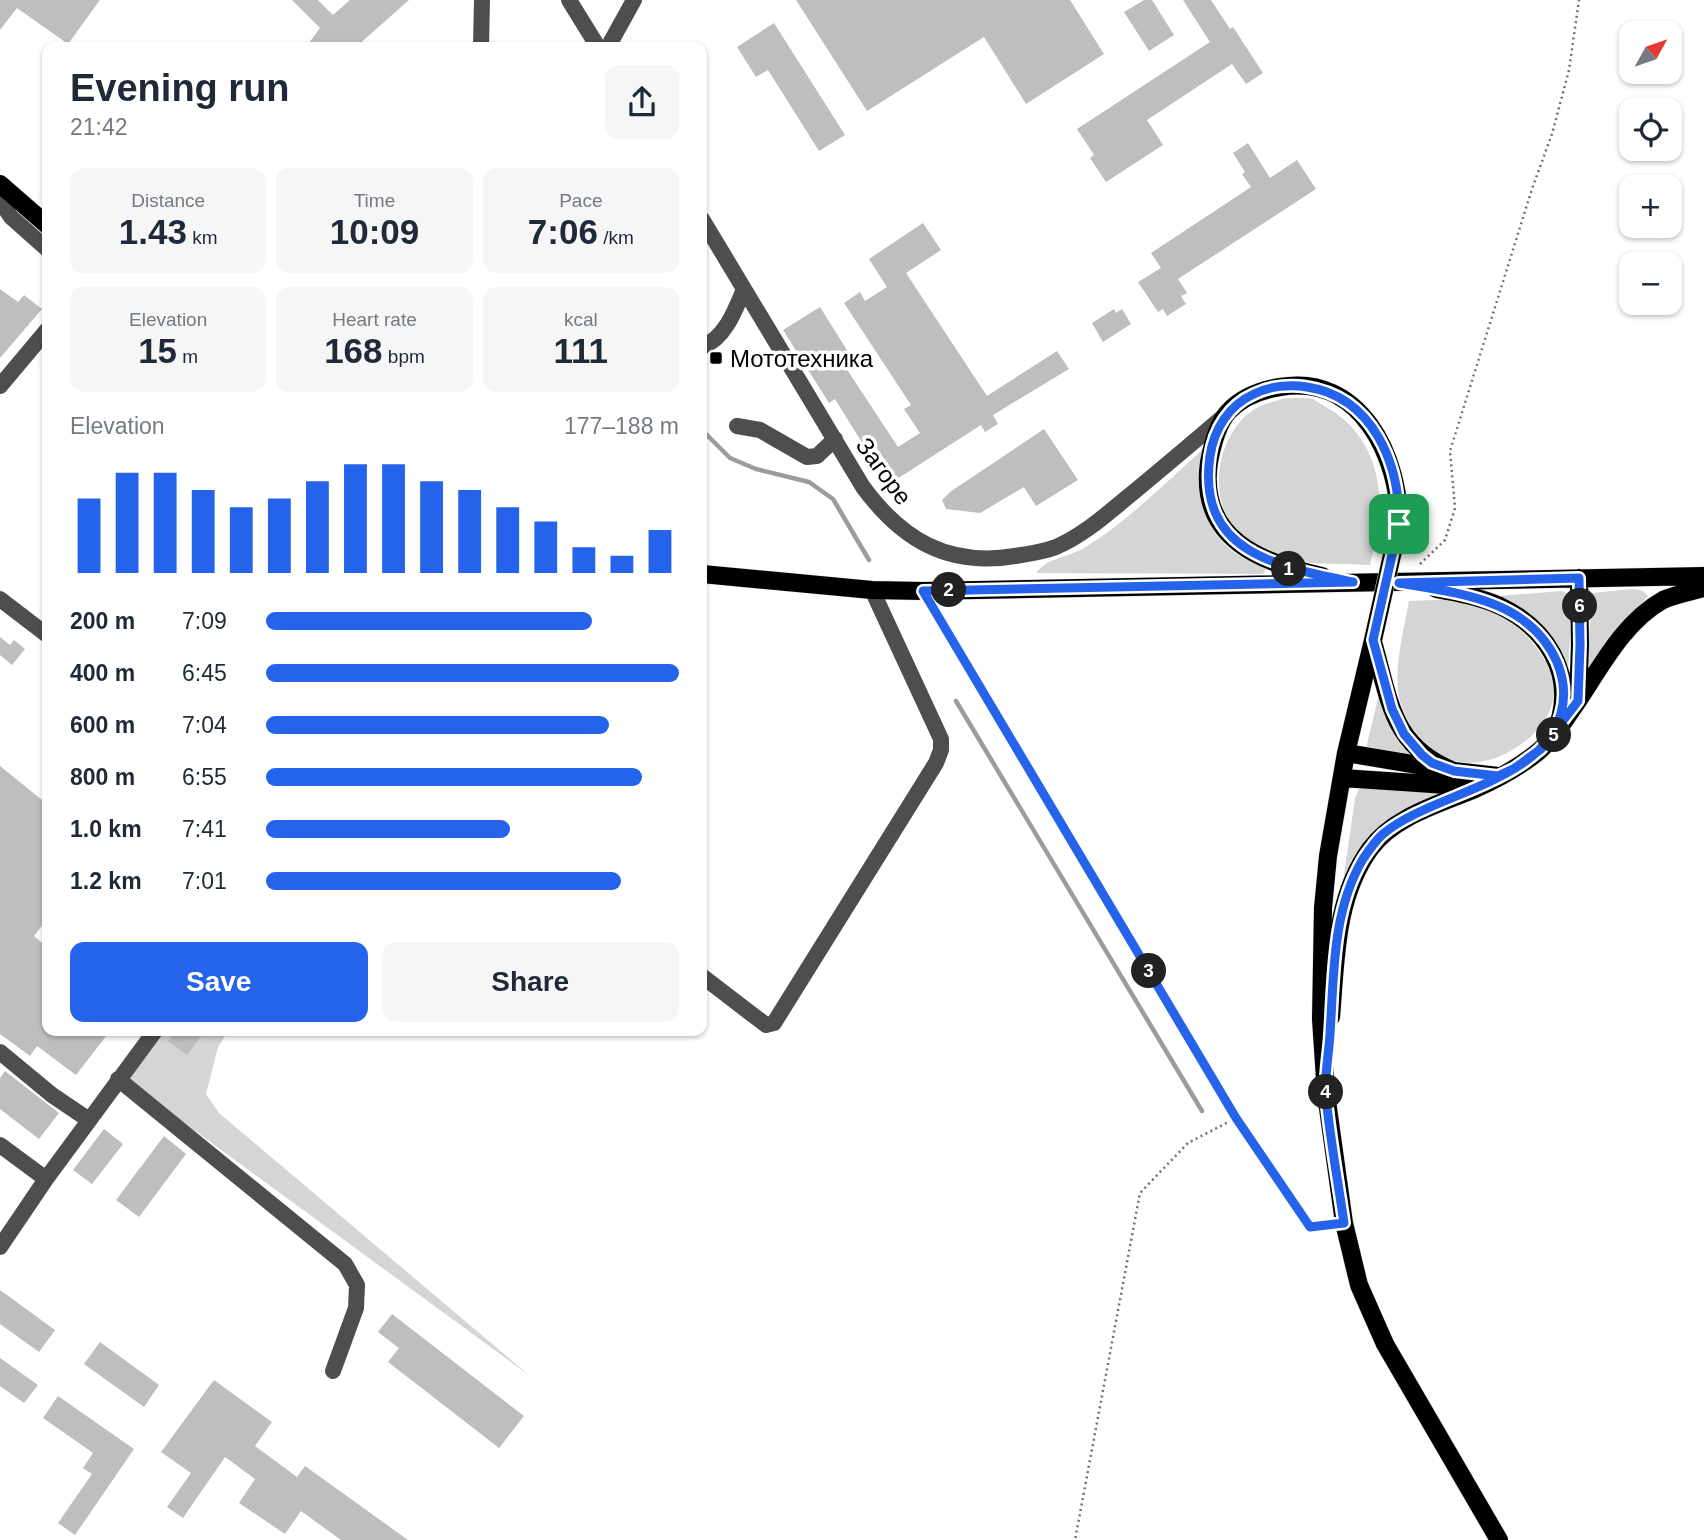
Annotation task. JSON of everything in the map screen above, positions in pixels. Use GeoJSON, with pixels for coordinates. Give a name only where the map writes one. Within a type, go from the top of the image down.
{"type":"FeatureCollection","features":[{"type":"Feature","properties":{"kind":"main road"},"geometry":{"type":"LineString","coordinates":[[0,184],[42,221]]}},
{"type":"Feature","properties":{"kind":"main road"},"geometry":{"type":"LineString","coordinates":[[1353,582],[1273,564],[1250,552],[1227,534],[1213,510],[1208,482],[1211,450],[1227,413],[1254,394],[1286,386],[1316,388],[1346,401],[1370,424],[1386,451],[1396,483],[1399,524],[1346,753],[1328,856],[1322,922],[1321,1019],[1326,1094],[1344,1223],[1359,1285],[1385,1344],[1499,1540]]}},
{"type":"Feature","properties":{"kind":"main road"},"geometry":{"type":"LineString","coordinates":[[707,574],[872,590],[923,591],[1704,576]]}},
{"type":"Feature","properties":{"kind":"main road"},"geometry":{"type":"LineString","coordinates":[[1578,701],[1579,578]]}},
{"type":"Feature","properties":{"kind":"main road"},"geometry":{"type":"LineString","coordinates":[[1399,583],[1486,600],[1514,614],[1538,633],[1556,660],[1564,687],[1564,702],[1556,733]]}},
{"type":"Feature","properties":{"kind":"main road"},"geometry":{"type":"LineString","coordinates":[[1326,1094],[1338,933],[1352,881],[1363,859],[1382,835],[1411,817],[1479,787],[1515,768],[1541,749],[1556,733],[1636,620],[1665,600],[1704,588]]}},
{"type":"Feature","properties":{"kind":"main road"},"geometry":{"type":"LineString","coordinates":[[1373,640],[1392,709],[1404,734],[1432,763],[1454,771]]}},
{"type":"Feature","properties":{"kind":"main road"},"geometry":{"type":"LineString","coordinates":[[1346,753],[1498,776]]}},
{"type":"Feature","properties":{"kind":"main road"},"geometry":{"type":"LineString","coordinates":[[1342,778],[1479,787]]}},
{"type":"Feature","properties":{"kind":"street"},"geometry":{"type":"LineString","coordinates":[[481,42],[482,0]]}},
{"type":"Feature","properties":{"kind":"street"},"geometry":{"type":"LineString","coordinates":[[569,0],[595,42]]}},
{"type":"Feature","properties":{"kind":"street"},"geometry":{"type":"LineString","coordinates":[[611,42],[634,0]]}},
{"type":"Feature","properties":{"kind":"street"},"geometry":{"type":"LineString","coordinates":[[0,201],[11,217],[42,244]]}},
{"type":"Feature","properties":{"kind":"street","name":"Загоре"},"geometry":{"type":"LineString","coordinates":[[707,227],[847,462],[877,506],[894,523],[934,549],[983,559],[1006,558],[1056,547],[1101,519],[1227,413]]}},
{"type":"Feature","properties":{"kind":"street"},"geometry":{"type":"LineString","coordinates":[[707,345],[720,335],[744,289]]}},
{"type":"Feature","properties":{"kind":"street"},"geometry":{"type":"LineString","coordinates":[[0,386],[42,336]]}},
{"type":"Feature","properties":{"kind":"street"},"geometry":{"type":"LineString","coordinates":[[737,426],[760,430],[807,457],[817,456],[835,439]]}},
{"type":"Feature","properties":{"kind":"street"},"geometry":{"type":"LineString","coordinates":[[707,980],[766,1025],[774,1023],[936,763],[941,750],[941,739],[872,590]]}},
{"type":"Feature","properties":{"kind":"street"},"geometry":{"type":"LineString","coordinates":[[0,599],[42,631]]}},
{"type":"Feature","properties":{"kind":"street"},"geometry":{"type":"LineString","coordinates":[[0,1247],[89,1119],[151,1036]]}},
{"type":"Feature","properties":{"kind":"street"},"geometry":{"type":"LineString","coordinates":[[0,1052],[52,1095],[89,1119]]}},
{"type":"Feature","properties":{"kind":"street"},"geometry":{"type":"LineString","coordinates":[[118,1079],[345,1264],[357,1285],[356,1308],[333,1371]]}},
{"type":"Feature","properties":{"kind":"street"},"geometry":{"type":"LineString","coordinates":[[0,1145],[46,1180]]}},
{"type":"Feature","properties":{"kind":"path"},"geometry":{"type":"LineString","coordinates":[[1399,583],[1445,540],[1455,508],[1451,451],[1532,189],[1552,134],[1569,70],[1578,0]]}},
{"type":"Feature","properties":{"kind":"path"},"geometry":{"type":"LineString","coordinates":[[923,591],[1236,1118],[1310,1227],[1344,1223]]}},
{"type":"Feature","properties":{"kind":"path"},"geometry":{"type":"LineString","coordinates":[[1076,1540],[1140,1193],[1188,1143],[1236,1118]]}},
{"type":"Feature","properties":{"kind":"shaded area"},"geometry":{"type":"Polygon","coordinates":[[[1285,398],[1312,399],[1341,417],[1363,442],[1375,471],[1380,505],[1370,565],[1318,564],[1279,557],[1247,538],[1228,519],[1222,505],[1219,472],[1228,441],[1247,415],[1260,406],[1285,398]]]}},
{"type":"Feature","properties":{"kind":"shaded area"},"geometry":{"type":"Polygon","coordinates":[[[1202,450],[1202,491],[1210,524],[1230,549],[1267,568],[1263,574],[1036,573],[1046,564],[1084,548],[1115,526],[1202,450]]]}},
{"type":"Feature","properties":{"kind":"shaded area"},"geometry":{"type":"Polygon","coordinates":[[[1633,589],[1643,591],[1648,596],[1587,671],[1592,593],[1633,589]]]}},
{"type":"Feature","properties":{"kind":"shaded area"},"geometry":{"type":"Polygon","coordinates":[[[1562,591],[1570,595],[1572,605],[1568,671],[1498,596],[1562,591]]]}},
{"type":"Feature","properties":{"kind":"shaded area"},"geometry":{"type":"Polygon","coordinates":[[[1456,599],[1505,618],[1525,634],[1548,665],[1554,684],[1550,711],[1535,733],[1508,752],[1489,760],[1470,763],[1452,760],[1436,752],[1422,740],[1409,723],[1398,690],[1398,665],[1409,601],[1456,599]]]}},
{"type":"Feature","properties":{"kind":"shaded area"},"geometry":{"type":"Polygon","coordinates":[[[1380,690],[1389,719],[1419,759],[1366,748],[1380,690]]]}},
{"type":"Feature","properties":{"kind":"shaded area"},"geometry":{"type":"Polygon","coordinates":[[[1365,787],[1450,792],[1414,805],[1384,823],[1367,841],[1342,889],[1355,798],[1359,789],[1365,787]]]}},
{"type":"Feature","properties":{"kind":"shaded area"},"geometry":{"type":"Polygon","coordinates":[[[156,1036],[225,1036],[218,1047],[206,1094],[219,1113],[530,1376],[123,1078],[156,1036]]]}},
{"type":"Feature","properties":{"kind":"building"},"geometry":{"type":"Polygon","coordinates":[[[0,0],[100,0],[69,42],[65,42],[17,8],[0,30],[0,0]]]}},
{"type":"Feature","properties":{"kind":"building"},"geometry":{"type":"Polygon","coordinates":[[[292,0],[318,0],[333,15],[350,0],[409,0],[362,42],[310,42],[320,28],[292,0]]]}},
{"type":"Feature","properties":{"kind":"building"},"geometry":{"type":"Polygon","coordinates":[[[796,0],[1070,0],[1104,54],[1026,104],[984,37],[867,111],[796,0]]]}},
{"type":"Feature","properties":{"kind":"building"},"geometry":{"type":"Polygon","coordinates":[[[1144,0],[1152,0],[1174,35],[1149,51],[1124,12],[1144,0]]]}},
{"type":"Feature","properties":{"kind":"building"},"geometry":{"type":"Polygon","coordinates":[[[1183,0],[1211,0],[1230,29],[1233,27],[1263,73],[1246,84],[1232,64],[1147,120],[1163,145],[1106,182],[1090,158],[1094,155],[1077,129],[1210,42],[1183,0]]]}},
{"type":"Feature","properties":{"kind":"building"},"geometry":{"type":"Polygon","coordinates":[[[774,23],[845,135],[819,151],[768,70],[756,77],[737,47],[774,23]]]}},
{"type":"Feature","properties":{"kind":"building"},"geometry":{"type":"Polygon","coordinates":[[[1248,143],[1270,178],[1297,160],[1316,189],[1178,279],[1187,293],[1181,296],[1186,304],[1167,316],[1163,309],[1158,312],[1138,282],[1161,268],[1151,253],[1251,187],[1233,153],[1248,143]]]}},
{"type":"Feature","properties":{"kind":"building"},"geometry":{"type":"Polygon","coordinates":[[[923,223],[941,250],[906,273],[987,396],[1057,351],[1069,369],[993,415],[998,424],[985,432],[981,425],[897,479],[877,448],[869,454],[835,399],[829,403],[783,330],[820,307],[855,363],[846,368],[898,447],[920,433],[904,409],[911,405],[844,303],[860,292],[865,301],[887,287],[869,259],[923,223]]]}},
{"type":"Feature","properties":{"kind":"building"},"geometry":{"type":"Polygon","coordinates":[[[0,289],[18,302],[24,295],[42,309],[0,358],[0,289]]]}},
{"type":"Feature","properties":{"kind":"building"},"geometry":{"type":"Polygon","coordinates":[[[1114,309],[1116,313],[1122,309],[1131,324],[1103,342],[1092,323],[1114,309]]]}},
{"type":"Feature","properties":{"kind":"building"},"geometry":{"type":"Polygon","coordinates":[[[1044,429],[1078,480],[1036,506],[1024,487],[980,513],[946,509],[942,500],[950,492],[1044,429]]]}},
{"type":"Feature","properties":{"kind":"building"},"geometry":{"type":"Polygon","coordinates":[[[0,637],[10,645],[14,640],[25,649],[12,665],[0,655],[0,637]]]}},
{"type":"Feature","properties":{"kind":"building"},"geometry":{"type":"Polygon","coordinates":[[[0,766],[42,800],[42,926],[34,936],[42,943],[42,1036],[106,1036],[76,1075],[37,1046],[30,1056],[0,1034],[0,766]]]}},
{"type":"Feature","properties":{"kind":"building"},"geometry":{"type":"Polygon","coordinates":[[[172,1036],[201,1036],[187,1055],[168,1041],[172,1036]]]}},
{"type":"Feature","properties":{"kind":"building"},"geometry":{"type":"Polygon","coordinates":[[[5,1071],[59,1113],[39,1139],[0,1109],[0,1078],[5,1071]]]}},
{"type":"Feature","properties":{"kind":"building"},"geometry":{"type":"Polygon","coordinates":[[[104,1129],[123,1144],[92,1184],[73,1170],[104,1129]]]}},
{"type":"Feature","properties":{"kind":"building"},"geometry":{"type":"Polygon","coordinates":[[[164,1136],[186,1154],[139,1217],[116,1200],[164,1136]]]}},
{"type":"Feature","properties":{"kind":"building"},"geometry":{"type":"Polygon","coordinates":[[[0,1290],[55,1330],[39,1352],[0,1324],[0,1290]]]}},
{"type":"Feature","properties":{"kind":"building"},"geometry":{"type":"Polygon","coordinates":[[[392,1314],[524,1416],[499,1448],[388,1362],[399,1348],[378,1332],[392,1314]]]}},
{"type":"Feature","properties":{"kind":"building"},"geometry":{"type":"Polygon","coordinates":[[[100,1342],[159,1385],[144,1407],[84,1364],[100,1342]]]}},
{"type":"Feature","properties":{"kind":"building"},"geometry":{"type":"Polygon","coordinates":[[[0,1358],[38,1385],[24,1403],[0,1386],[0,1358]]]}},
{"type":"Feature","properties":{"kind":"building"},"geometry":{"type":"Polygon","coordinates":[[[214,1380],[272,1422],[255,1446],[297,1477],[305,1466],[408,1540],[341,1540],[301,1511],[285,1534],[239,1503],[255,1479],[225,1457],[183,1518],[167,1507],[191,1473],[161,1452],[214,1380]]]}},
{"type":"Feature","properties":{"kind":"building"},"geometry":{"type":"Polygon","coordinates":[[[58,1396],[134,1449],[75,1535],[58,1523],[92,1474],[83,1468],[93,1453],[43,1418],[58,1396]]]}},
{"type":"Feature","properties":{"kind":"waterway"},"geometry":{"type":"LineString","coordinates":[[707,435],[730,458],[756,469],[809,482],[833,499],[869,560]]}},
{"type":"Feature","properties":{"kind":"waterway"},"geometry":{"type":"LineString","coordinates":[[956,701],[1202,1111]]}},
{"type":"Feature","properties":{"kind":"place","name":"Мототехника"},"geometry":{"type":"Point","coordinates":[716,358]}},
{"type":"Feature","properties":{"kind":"route"},"geometry":{"type":"LineString","coordinates":[[1399,524],[1373,640],[1396,721],[1422,755],[1432,763],[1454,771],[1498,776],[1515,768],[1528,759],[1541,749],[1556,733],[1578,701],[1579,578],[1399,583],[1486,600],[1527,623],[1549,647],[1556,660],[1564,687],[1564,702],[1556,733],[1541,749],[1515,768],[1479,787],[1394,826],[1372,846],[1352,881],[1338,933],[1326,1094],[1344,1223],[1310,1227],[1236,1118],[923,591],[1353,582],[1293,570],[1260,558],[1227,534],[1213,510],[1208,482],[1211,450],[1227,413],[1254,394],[1286,386],[1316,388],[1332,394],[1346,401],[1370,424],[1380,438],[1391,464],[1396,483],[1399,524]]}}]}
